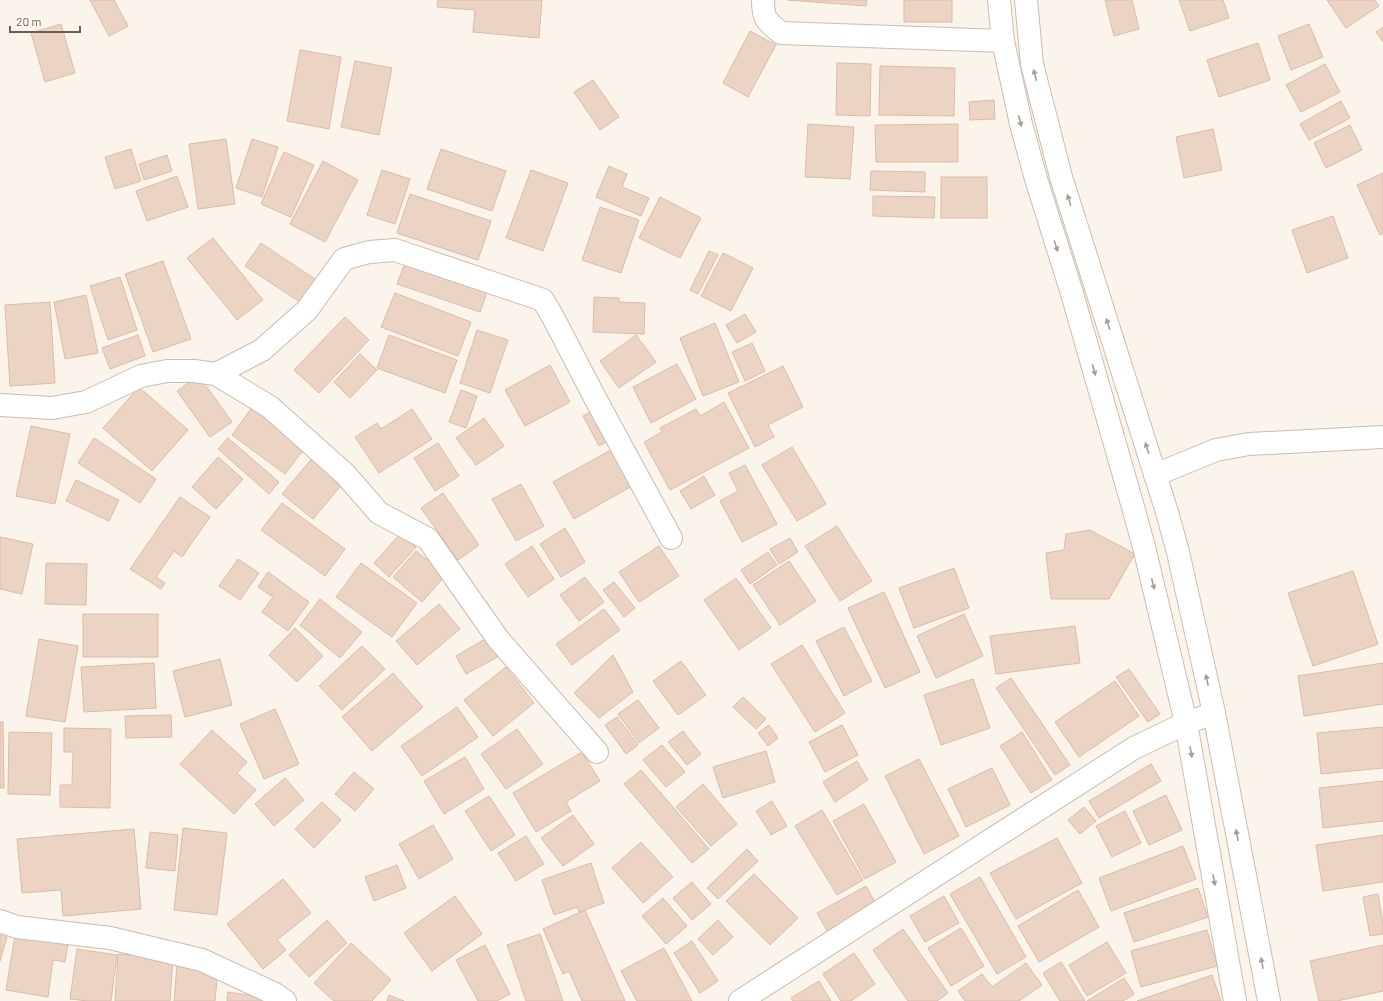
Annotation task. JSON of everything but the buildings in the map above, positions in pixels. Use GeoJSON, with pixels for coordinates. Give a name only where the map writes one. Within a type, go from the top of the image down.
{"type":"FeatureCollection","features":[{"type":"Feature","properties":{"kind":"street"},"geometry":{"type":"LineString","coordinates":[[762,0],[763,12],[767,22],[781,33],[1003,41]]}},
{"type":"Feature","properties":{"kind":"street"},"geometry":{"type":"LineString","coordinates":[[998,0],[1003,41],[1020,124],[1073,298],[1133,507],[1186,723],[1235,1001]]}},
{"type":"Feature","properties":{"kind":"street"},"geometry":{"type":"LineString","coordinates":[[1026,0],[1032,64],[1061,177],[1167,512],[1178,552],[1214,713],[1269,1001]]}},
{"type":"Feature","properties":{"kind":"street"},"geometry":{"type":"LineString","coordinates":[[216,374],[262,350],[307,310],[344,259],[369,252],[395,250],[543,300],[671,538]]}},
{"type":"Feature","properties":{"kind":"street"},"geometry":{"type":"LineString","coordinates":[[0,405],[52,408],[86,402],[141,376],[167,370],[194,371],[216,374],[270,408],[345,474],[379,513],[428,539],[498,639],[597,752]]}},
{"type":"Feature","properties":{"kind":"street"},"geometry":{"type":"LineString","coordinates":[[1155,475],[1216,450],[1249,444],[1383,437]]}},
{"type":"Feature","properties":{"kind":"street"},"geometry":{"type":"LineString","coordinates":[[740,1001],[1134,748],[1186,723],[1214,713]]}},
{"type":"Feature","properties":{"kind":"street"},"geometry":{"type":"LineString","coordinates":[[0,922],[17,926],[110,938],[202,960],[275,994],[285,1001]]}}]}
